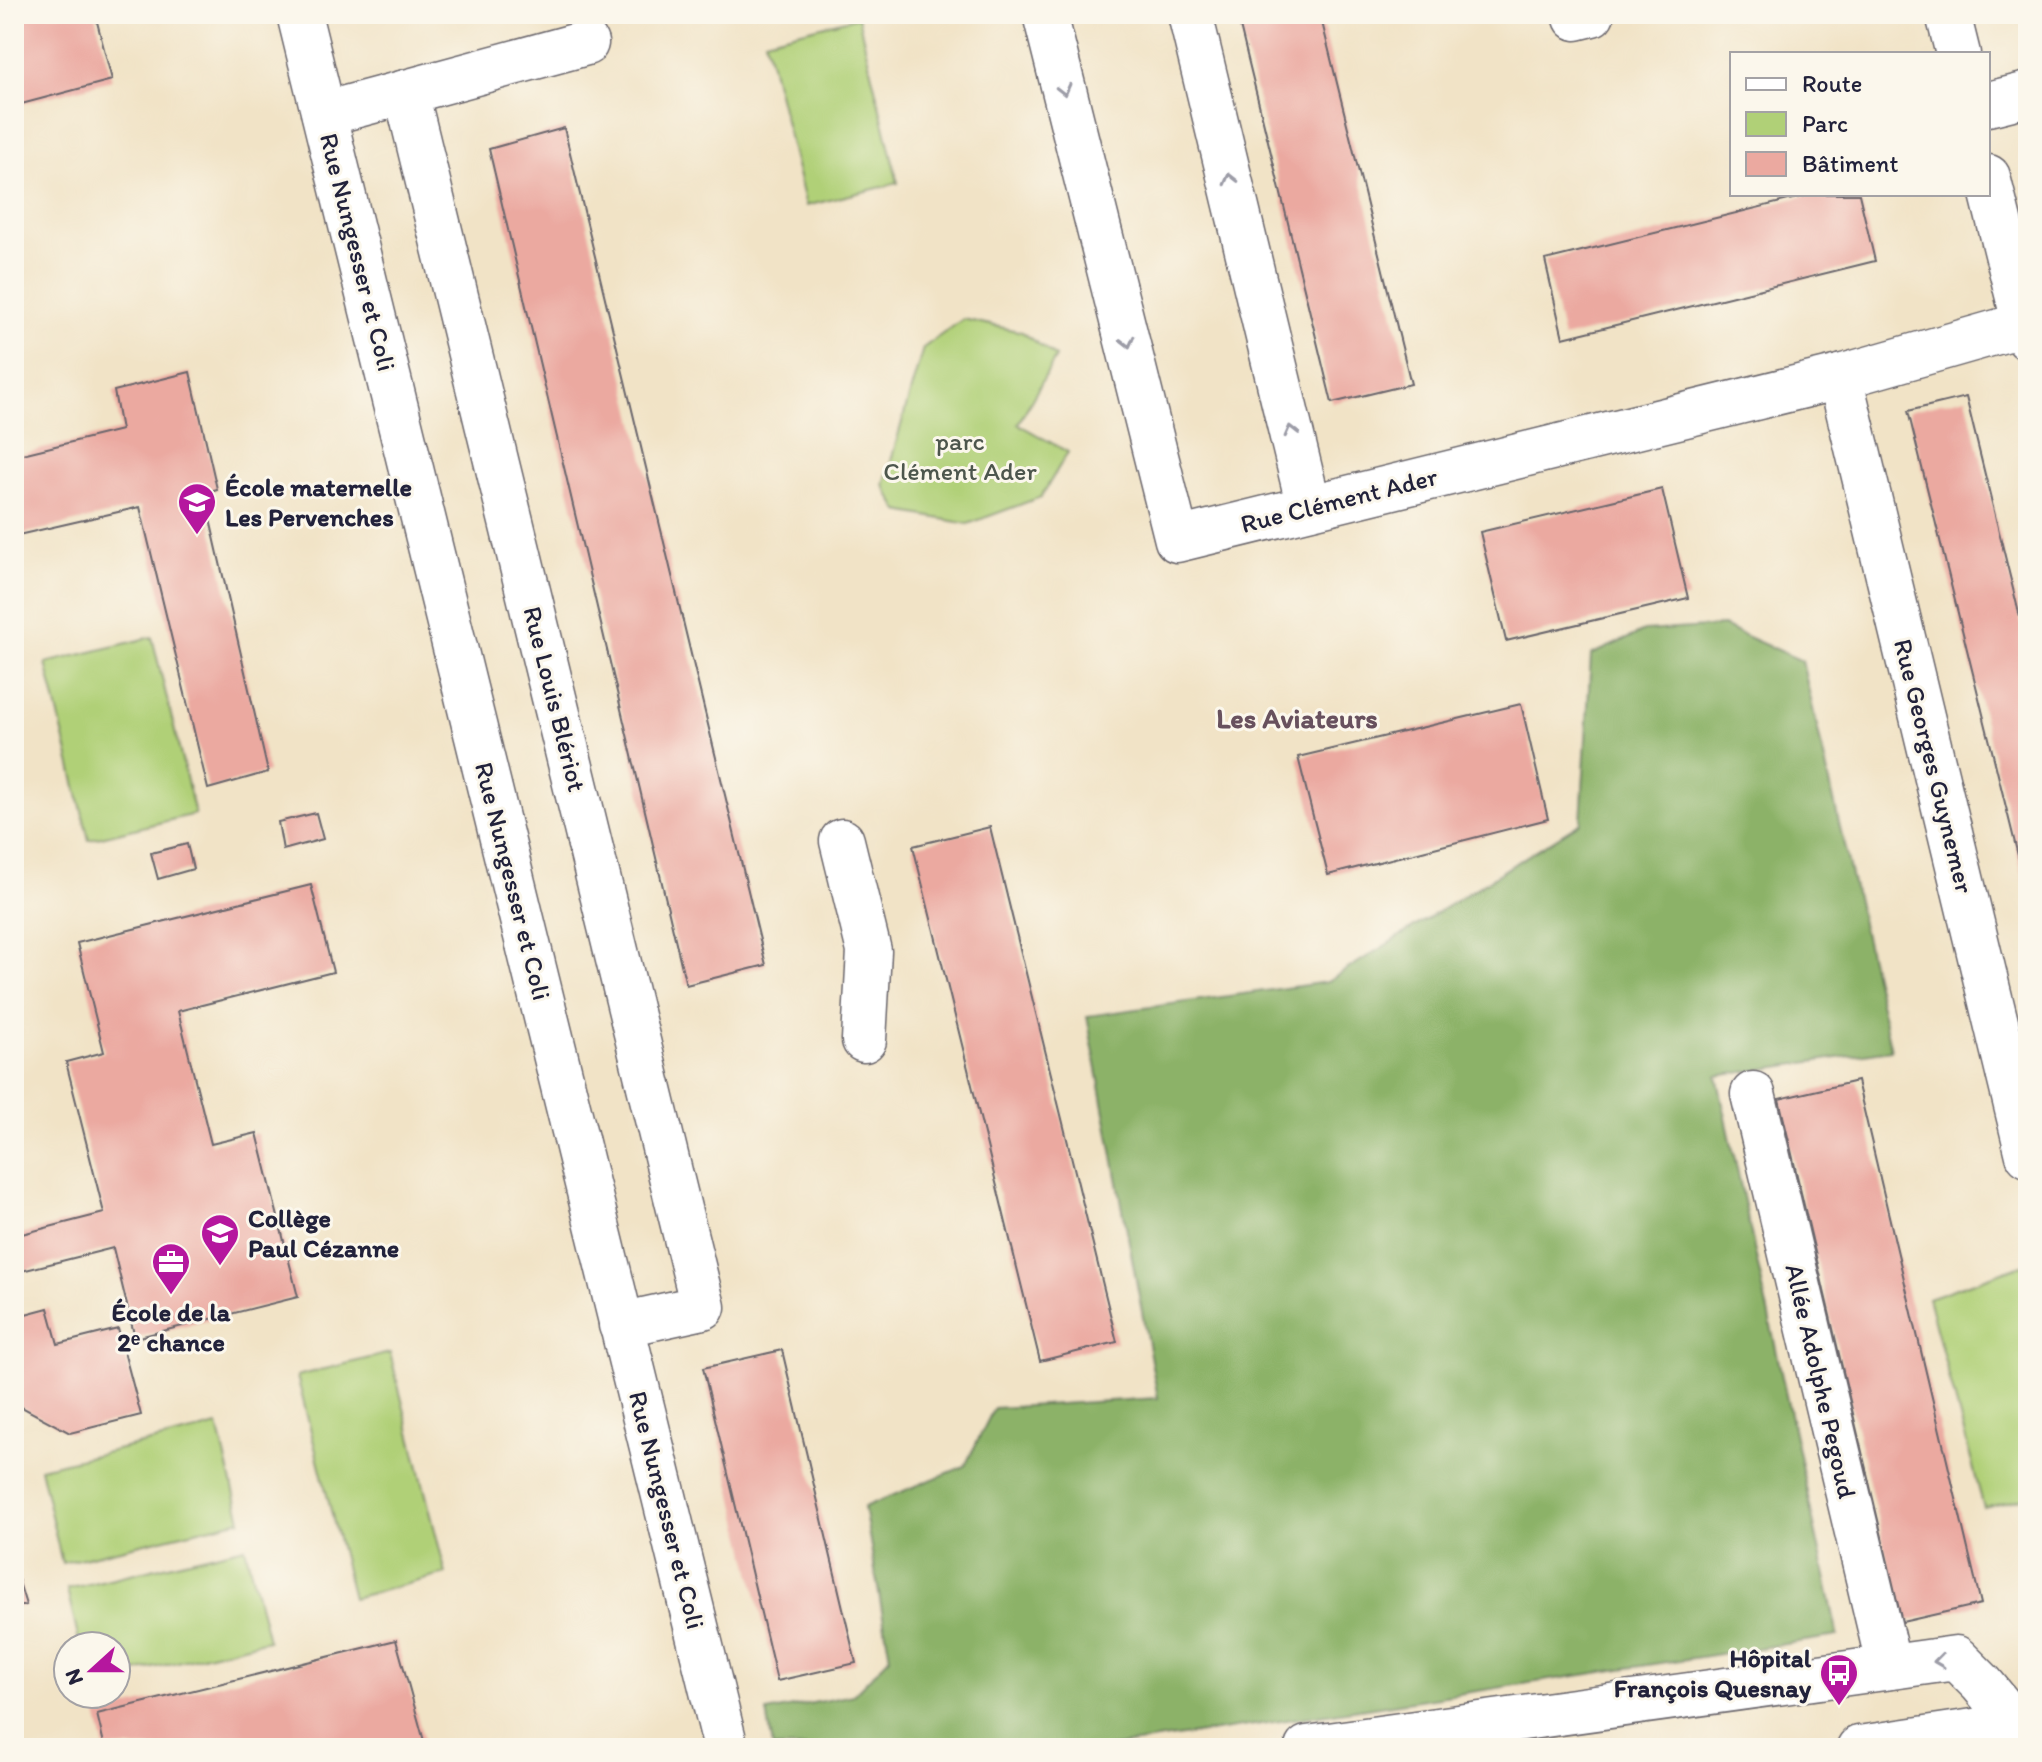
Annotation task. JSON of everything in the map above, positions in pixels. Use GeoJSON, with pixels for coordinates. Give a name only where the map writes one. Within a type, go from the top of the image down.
{"type":"FeatureCollection","features":[{"type":"Feature","properties":{"kind":"street","name":"Rue Nungesser et Coli"},"geometry":{"type":"LineString","coordinates":[[299,14],[726,1748]]}},
{"type":"Feature","properties":{"kind":"street","name":"Rue Clément Ader"},"geometry":{"type":"LineString","coordinates":[[1045,14],[1177,540],[2026,331]]}},
{"type":"Feature","properties":{"kind":"street"},"geometry":{"type":"LineString","coordinates":[[1190,14],[1309,507]]}},
{"type":"Feature","properties":{"kind":"street"},"geometry":{"type":"LineString","coordinates":[[1575,14],[1576,18],[1592,14]]}},
{"type":"Feature","properties":{"kind":"street"},"geometry":{"type":"LineString","coordinates":[[1948,14],[1958,52]]}},
{"type":"Feature","properties":{"kind":"street"},"geometry":{"type":"LineString","coordinates":[[324,114],[586,43]]}},
{"type":"Feature","properties":{"kind":"street","name":"Rue Louis Blériot"},"geometry":{"type":"LineString","coordinates":[[406,92],[703,1307],[621,1325]]}},
{"type":"Feature","properties":{"kind":"street"},"geometry":{"type":"LineString","coordinates":[[1990,104],[2028,94]]}},
{"type":"Feature","properties":{"kind":"street"},"geometry":{"type":"LineString","coordinates":[[1990,185],[2026,331]]}},
{"type":"Feature","properties":{"kind":"street","name":"Rue Georges Guynemer"},"geometry":{"type":"LineString","coordinates":[[1840,377],[2028,1155]]}},
{"type":"Feature","properties":{"kind":"street"},"geometry":{"type":"LineString","coordinates":[[842,841],[869,951],[864,1040]]}},
{"type":"Feature","properties":{"kind":"street","name":"Allée Adolphe Pegoud"},"geometry":{"type":"LineString","coordinates":[[1753,1094],[1889,1667]]}},
{"type":"Feature","properties":{"kind":"street"},"geometry":{"type":"LineString","coordinates":[[1307,1748],[1555,1731],[1889,1667],[1956,1658],[2024,1722]]}},
{"type":"Feature","properties":{"kind":"street"},"geometry":{"type":"LineString","coordinates":[[1859,1748],[2024,1722]]}},
{"type":"Feature","properties":{"kind":"green space"},"geometry":{"type":"Polygon","coordinates":[[[858,17],[898,183],[806,206],[765,40],[858,17]]]}},
{"type":"Feature","properties":{"kind":"green space","name":"parc Clément Ader"},"geometry":{"type":"Polygon","coordinates":[[[963,319],[1022,332],[1056,357],[1018,424],[1068,452],[1041,497],[968,524],[899,511],[884,485],[923,348],[963,319]]]}},
{"type":"Feature","properties":{"kind":"green space"},"geometry":{"type":"Polygon","coordinates":[[[1723,626],[1802,661],[1891,1050],[1717,1076],[1838,1636],[1104,1748],[773,1748],[767,1712],[853,1695],[890,1657],[864,1507],[965,1466],[994,1408],[1158,1398],[1087,1016],[1327,982],[1581,822],[1591,655],[1644,631],[1723,626]]]}},
{"type":"Feature","properties":{"kind":"green space"},"geometry":{"type":"Polygon","coordinates":[[[152,637],[195,814],[89,840],[46,663],[152,637]]]}},
{"type":"Feature","properties":{"kind":"green space"},"geometry":{"type":"Polygon","coordinates":[[[2028,1263],[2028,1497],[1984,1508],[1928,1298],[2028,1263]]]}},
{"type":"Feature","properties":{"kind":"green space"},"geometry":{"type":"Polygon","coordinates":[[[390,1353],[446,1574],[353,1598],[297,1376],[390,1353]]]}},
{"type":"Feature","properties":{"kind":"green space"},"geometry":{"type":"Polygon","coordinates":[[[218,1426],[241,1520],[62,1563],[40,1468],[218,1426]]]}},
{"type":"Feature","properties":{"kind":"green space"},"geometry":{"type":"Polygon","coordinates":[[[245,1547],[268,1640],[132,1673],[132,1630],[76,1630],[67,1589],[245,1547]]]}},
{"type":"Feature","properties":{"kind":"building"},"geometry":{"type":"Polygon","coordinates":[[[14,14],[95,14],[112,80],[14,106],[14,14]]]}},
{"type":"Feature","properties":{"kind":"building"},"geometry":{"type":"Polygon","coordinates":[[[1237,14],[1320,14],[1411,384],[1332,403],[1237,14]]]}},
{"type":"Feature","properties":{"kind":"building"},"geometry":{"type":"Polygon","coordinates":[[[564,128],[766,965],[686,985],[489,149],[564,128]]]}},
{"type":"Feature","properties":{"kind":"building"},"geometry":{"type":"Polygon","coordinates":[[[1805,196],[1859,196],[1875,261],[1563,338],[1545,260],[1805,196]]]}},
{"type":"Feature","properties":{"kind":"building"},"geometry":{"type":"Polygon","coordinates":[[[190,372],[217,489],[204,493],[268,772],[208,789],[140,507],[14,536],[14,456],[121,430],[114,391],[190,372]]]}},
{"type":"Feature","properties":{"kind":"building"},"geometry":{"type":"Polygon","coordinates":[[[1966,397],[2028,650],[2028,896],[1908,411],[1966,397]]]}},
{"type":"Feature","properties":{"kind":"building"},"geometry":{"type":"Polygon","coordinates":[[[1662,489],[1688,598],[1506,641],[1480,532],[1662,489]]]}},
{"type":"Feature","properties":{"kind":"building"},"geometry":{"type":"Polygon","coordinates":[[[1521,704],[1548,819],[1328,875],[1298,757],[1521,704]]]}},
{"type":"Feature","properties":{"kind":"building"},"geometry":{"type":"Polygon","coordinates":[[[316,813],[323,839],[283,850],[278,822],[316,813]]]}},
{"type":"Feature","properties":{"kind":"building"},"geometry":{"type":"Polygon","coordinates":[[[990,827],[1117,1342],[1040,1361],[913,846],[990,827]]]}},
{"type":"Feature","properties":{"kind":"building"},"geometry":{"type":"Polygon","coordinates":[[[187,844],[193,869],[158,879],[151,853],[187,844]]]}},
{"type":"Feature","properties":{"kind":"building"},"geometry":{"type":"Polygon","coordinates":[[[311,885],[333,972],[178,1011],[211,1144],[257,1133],[298,1297],[135,1338],[113,1248],[14,1273],[14,1236],[104,1213],[66,1062],[104,1052],[77,943],[311,885]]]}},
{"type":"Feature","properties":{"kind":"building"},"geometry":{"type":"Polygon","coordinates":[[[1857,1081],[1981,1604],[1902,1622],[1779,1099],[1857,1081]]]}},
{"type":"Feature","properties":{"kind":"building"},"geometry":{"type":"Polygon","coordinates":[[[14,1305],[18,1316],[48,1308],[58,1344],[118,1329],[141,1415],[70,1433],[14,1403],[14,1305]]]}},
{"type":"Feature","properties":{"kind":"building"},"geometry":{"type":"Polygon","coordinates":[[[782,1350],[856,1663],[777,1681],[703,1368],[782,1350]]]}},
{"type":"Feature","properties":{"kind":"building"},"geometry":{"type":"Polygon","coordinates":[[[14,1566],[26,1605],[14,1608],[14,1566]]]}},
{"type":"Feature","properties":{"kind":"building"},"geometry":{"type":"Polygon","coordinates":[[[396,1640],[424,1741],[394,1748],[105,1748],[97,1714],[132,1710],[132,1705],[396,1640]]]}},
{"type":"Feature","properties":{"kind":"place","name":"École maternelle Les Pervenches"},"geometry":{"type":"Point","coordinates":[197,536]}},
{"type":"Feature","properties":{"kind":"place","name":"Collège Paul Cézanne"},"geometry":{"type":"Point","coordinates":[220,1267]}},
{"type":"Feature","properties":{"kind":"place","name":"École de la 2ᵉ chance"},"geometry":{"type":"Point","coordinates":[171,1296]}},
{"type":"Feature","properties":{"kind":"place","name":"Hôpital François Quesnay"},"geometry":{"type":"Point","coordinates":[1839,1707]}},
{"type":"Feature","properties":{"kind":"district","name":"Les Aviateurs"},"geometry":{"type":"Point","coordinates":[1297,718]}}]}
